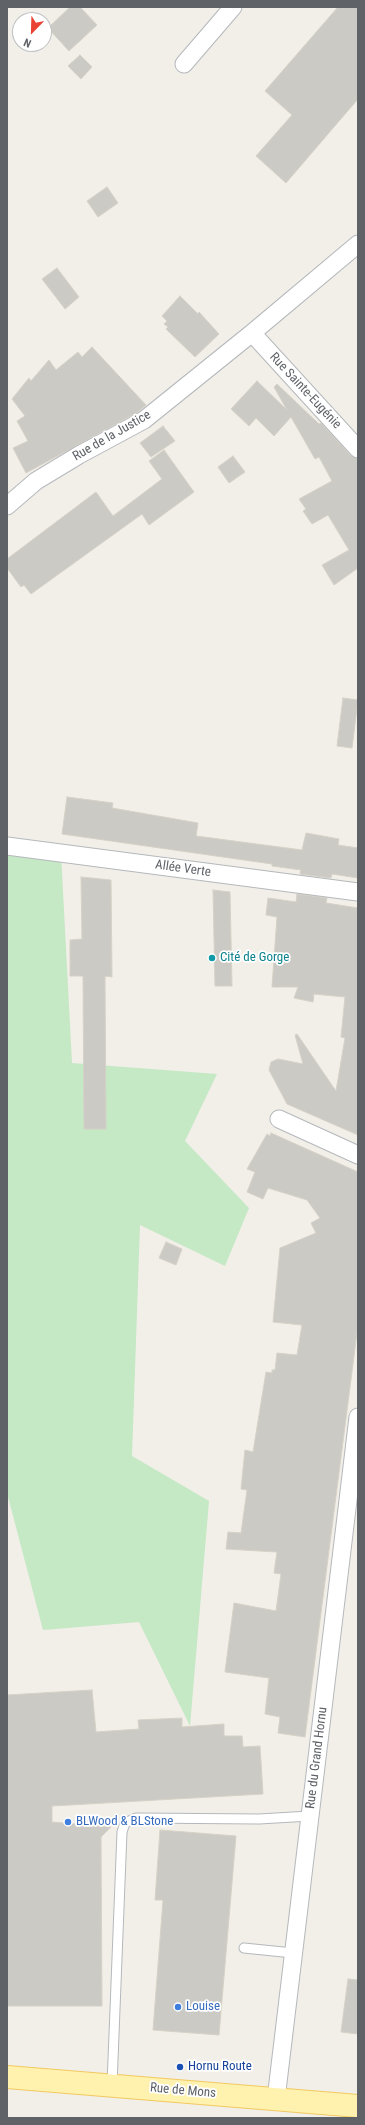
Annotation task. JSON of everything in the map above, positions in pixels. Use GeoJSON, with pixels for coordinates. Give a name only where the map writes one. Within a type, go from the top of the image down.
{"type":"FeatureCollection","features":[{"type":"Feature","properties":{"kind":"main road","name":"Rue de Mons"},"geometry":{"type":"LineString","coordinates":[[7,2076],[358,2106]]}},
{"type":"Feature","properties":{"kind":"street"},"geometry":{"type":"LineString","coordinates":[[184,64],[233,7]]}},
{"type":"Feature","properties":{"kind":"street","name":"Rue de la Justice"},"geometry":{"type":"LineString","coordinates":[[7,506],[36,481],[79,455],[144,420],[252,333],[358,244]]}},
{"type":"Feature","properties":{"kind":"street","name":"Rue Sainte-Eugénie"},"geometry":{"type":"LineString","coordinates":[[252,333],[358,449]]}},
{"type":"Feature","properties":{"kind":"street","name":"Allée Verte"},"geometry":{"type":"LineString","coordinates":[[7,846],[358,892]]}},
{"type":"Feature","properties":{"kind":"street"},"geometry":{"type":"LineString","coordinates":[[279,1118],[358,1155]]}},
{"type":"Feature","properties":{"kind":"street","name":"Rue du Grand Hornu"},"geometry":{"type":"LineString","coordinates":[[276,2099],[358,1417]]}},
{"type":"Feature","properties":{"kind":"lane"},"geometry":{"type":"LineString","coordinates":[[112,2086],[122,1832],[125,1823],[136,1818],[258,1818],[310,1816]]}},
{"type":"Feature","properties":{"kind":"lane"},"geometry":{"type":"LineString","coordinates":[[244,1948],[293,1953]]}},
{"type":"Feature","properties":{"kind":"green space"},"geometry":{"type":"Polygon","coordinates":[[[7,846],[61,853],[72,1063],[217,1074],[185,1141],[249,1208],[225,1266],[140,1225],[132,1456],[209,1501],[190,1726],[139,1622],[43,1630],[7,1493],[7,846]]]}},
{"type":"Feature","properties":{"kind":"building"},"geometry":{"type":"Polygon","coordinates":[[[70,7],[80,7],[97,25],[69,51],[52,32],[52,24],[70,7]]]}},
{"type":"Feature","properties":{"kind":"building"},"geometry":{"type":"Polygon","coordinates":[[[338,7],[358,7],[358,99],[286,183],[256,156],[292,115],[265,91],[338,7]]]}},
{"type":"Feature","properties":{"kind":"building"},"geometry":{"type":"Polygon","coordinates":[[[80,55],[92,67],[81,79],[68,66],[80,55]]]}},
{"type":"Feature","properties":{"kind":"building"},"geometry":{"type":"Polygon","coordinates":[[[107,187],[118,203],[98,217],[87,201],[107,187]]]}},
{"type":"Feature","properties":{"kind":"building"},"geometry":{"type":"Polygon","coordinates":[[[57,268],[79,297],[65,309],[42,279],[57,268]]]}},
{"type":"Feature","properties":{"kind":"building"},"geometry":{"type":"Polygon","coordinates":[[[180,296],[198,314],[199,312],[219,334],[195,357],[166,329],[168,327],[164,324],[167,321],[162,316],[180,296]]]}},
{"type":"Feature","properties":{"kind":"building"},"geometry":{"type":"Polygon","coordinates":[[[92,347],[146,405],[138,412],[26,473],[13,448],[28,441],[17,421],[25,416],[12,399],[29,378],[31,381],[49,360],[56,370],[78,352],[82,357],[92,347]]]}},
{"type":"Feature","properties":{"kind":"building"},"geometry":{"type":"Polygon","coordinates":[[[257,381],[287,410],[274,387],[277,384],[319,424],[321,423],[351,456],[358,459],[358,568],[334,585],[322,565],[349,550],[328,515],[312,524],[303,511],[306,509],[299,499],[332,481],[319,457],[315,459],[291,417],[274,436],[256,418],[249,426],[231,409],[257,381]]]}},
{"type":"Feature","properties":{"kind":"building"},"geometry":{"type":"Polygon","coordinates":[[[163,426],[175,441],[151,457],[140,443],[163,426]]]}},
{"type":"Feature","properties":{"kind":"building"},"geometry":{"type":"Polygon","coordinates":[[[164,450],[194,492],[149,525],[142,514],[31,594],[24,585],[21,587],[7,568],[7,559],[96,492],[113,516],[162,479],[149,461],[164,450]]]}},
{"type":"Feature","properties":{"kind":"building"},"geometry":{"type":"Polygon","coordinates":[[[233,456],[245,472],[229,483],[218,467],[233,456]]]}},
{"type":"Feature","properties":{"kind":"building"},"geometry":{"type":"Polygon","coordinates":[[[343,698],[358,700],[352,748],[337,746],[343,698]]]}},
{"type":"Feature","properties":{"kind":"building"},"geometry":{"type":"Polygon","coordinates":[[[67,797],[113,803],[112,808],[198,823],[196,836],[302,850],[306,833],[339,839],[338,845],[358,848],[358,878],[332,874],[331,878],[300,874],[301,870],[272,866],[272,864],[62,834],[67,797]]]}},
{"type":"Feature","properties":{"kind":"building"},"geometry":{"type":"Polygon","coordinates":[[[81,877],[111,880],[112,977],[105,976],[106,1129],[84,1129],[83,976],[70,976],[70,940],[82,939],[81,877]]]}},
{"type":"Feature","properties":{"kind":"building"},"geometry":{"type":"Polygon","coordinates":[[[213,890],[230,892],[232,986],[215,986],[213,890]]]}},
{"type":"Feature","properties":{"kind":"building"},"geometry":{"type":"Polygon","coordinates":[[[297,894],[327,898],[326,903],[358,908],[358,1135],[287,1104],[269,1070],[271,1062],[278,1059],[303,1064],[295,1035],[297,1034],[336,1091],[345,1038],[341,1037],[345,997],[314,994],[313,1002],[294,998],[298,987],[272,987],[277,917],[266,915],[268,898],[296,902],[297,894]]]}},
{"type":"Feature","properties":{"kind":"building"},"geometry":{"type":"Polygon","coordinates":[[[271,1133],[358,1172],[358,1325],[305,1737],[278,1733],[280,1717],[265,1714],[269,1678],[225,1672],[234,1603],[276,1611],[281,1574],[274,1573],[277,1552],[226,1549],[228,1532],[241,1533],[247,1490],[241,1489],[245,1450],[253,1452],[266,1372],[272,1373],[272,1370],[275,1370],[277,1353],[297,1355],[302,1325],[273,1322],[280,1248],[316,1233],[311,1223],[320,1218],[307,1200],[268,1188],[263,1199],[247,1192],[255,1172],[247,1169],[267,1134],[270,1136],[271,1133]]]}},
{"type":"Feature","properties":{"kind":"building"},"geometry":{"type":"Polygon","coordinates":[[[166,1242],[182,1249],[176,1265],[159,1258],[166,1242]]]}},
{"type":"Feature","properties":{"kind":"building"},"geometry":{"type":"Polygon","coordinates":[[[92,1690],[96,1732],[139,1729],[138,1720],[182,1718],[182,1727],[224,1724],[224,1736],[242,1736],[243,1747],[260,1746],[263,1794],[52,1806],[52,1822],[111,1827],[101,1837],[102,2006],[7,2006],[7,1695],[92,1690]]]}},
{"type":"Feature","properties":{"kind":"building"},"geometry":{"type":"Polygon","coordinates":[[[160,1830],[236,1836],[219,2035],[153,2030],[163,1900],[155,1900],[160,1830]]]}},
{"type":"Feature","properties":{"kind":"building"},"geometry":{"type":"Polygon","coordinates":[[[348,1979],[358,1980],[358,2034],[341,2032],[348,1979]]]}},
{"type":"Feature","properties":{"kind":"place","name":"Cité de Gorge"},"geometry":{"type":"Point","coordinates":[212,958]}},
{"type":"Feature","properties":{"kind":"place","name":"BLWood & BLStone"},"geometry":{"type":"Point","coordinates":[68,1822]}},
{"type":"Feature","properties":{"kind":"place","name":"Louise"},"geometry":{"type":"Point","coordinates":[178,2007]}},
{"type":"Feature","properties":{"kind":"place","name":"Hornu Route"},"geometry":{"type":"Point","coordinates":[180,2067]}}]}
